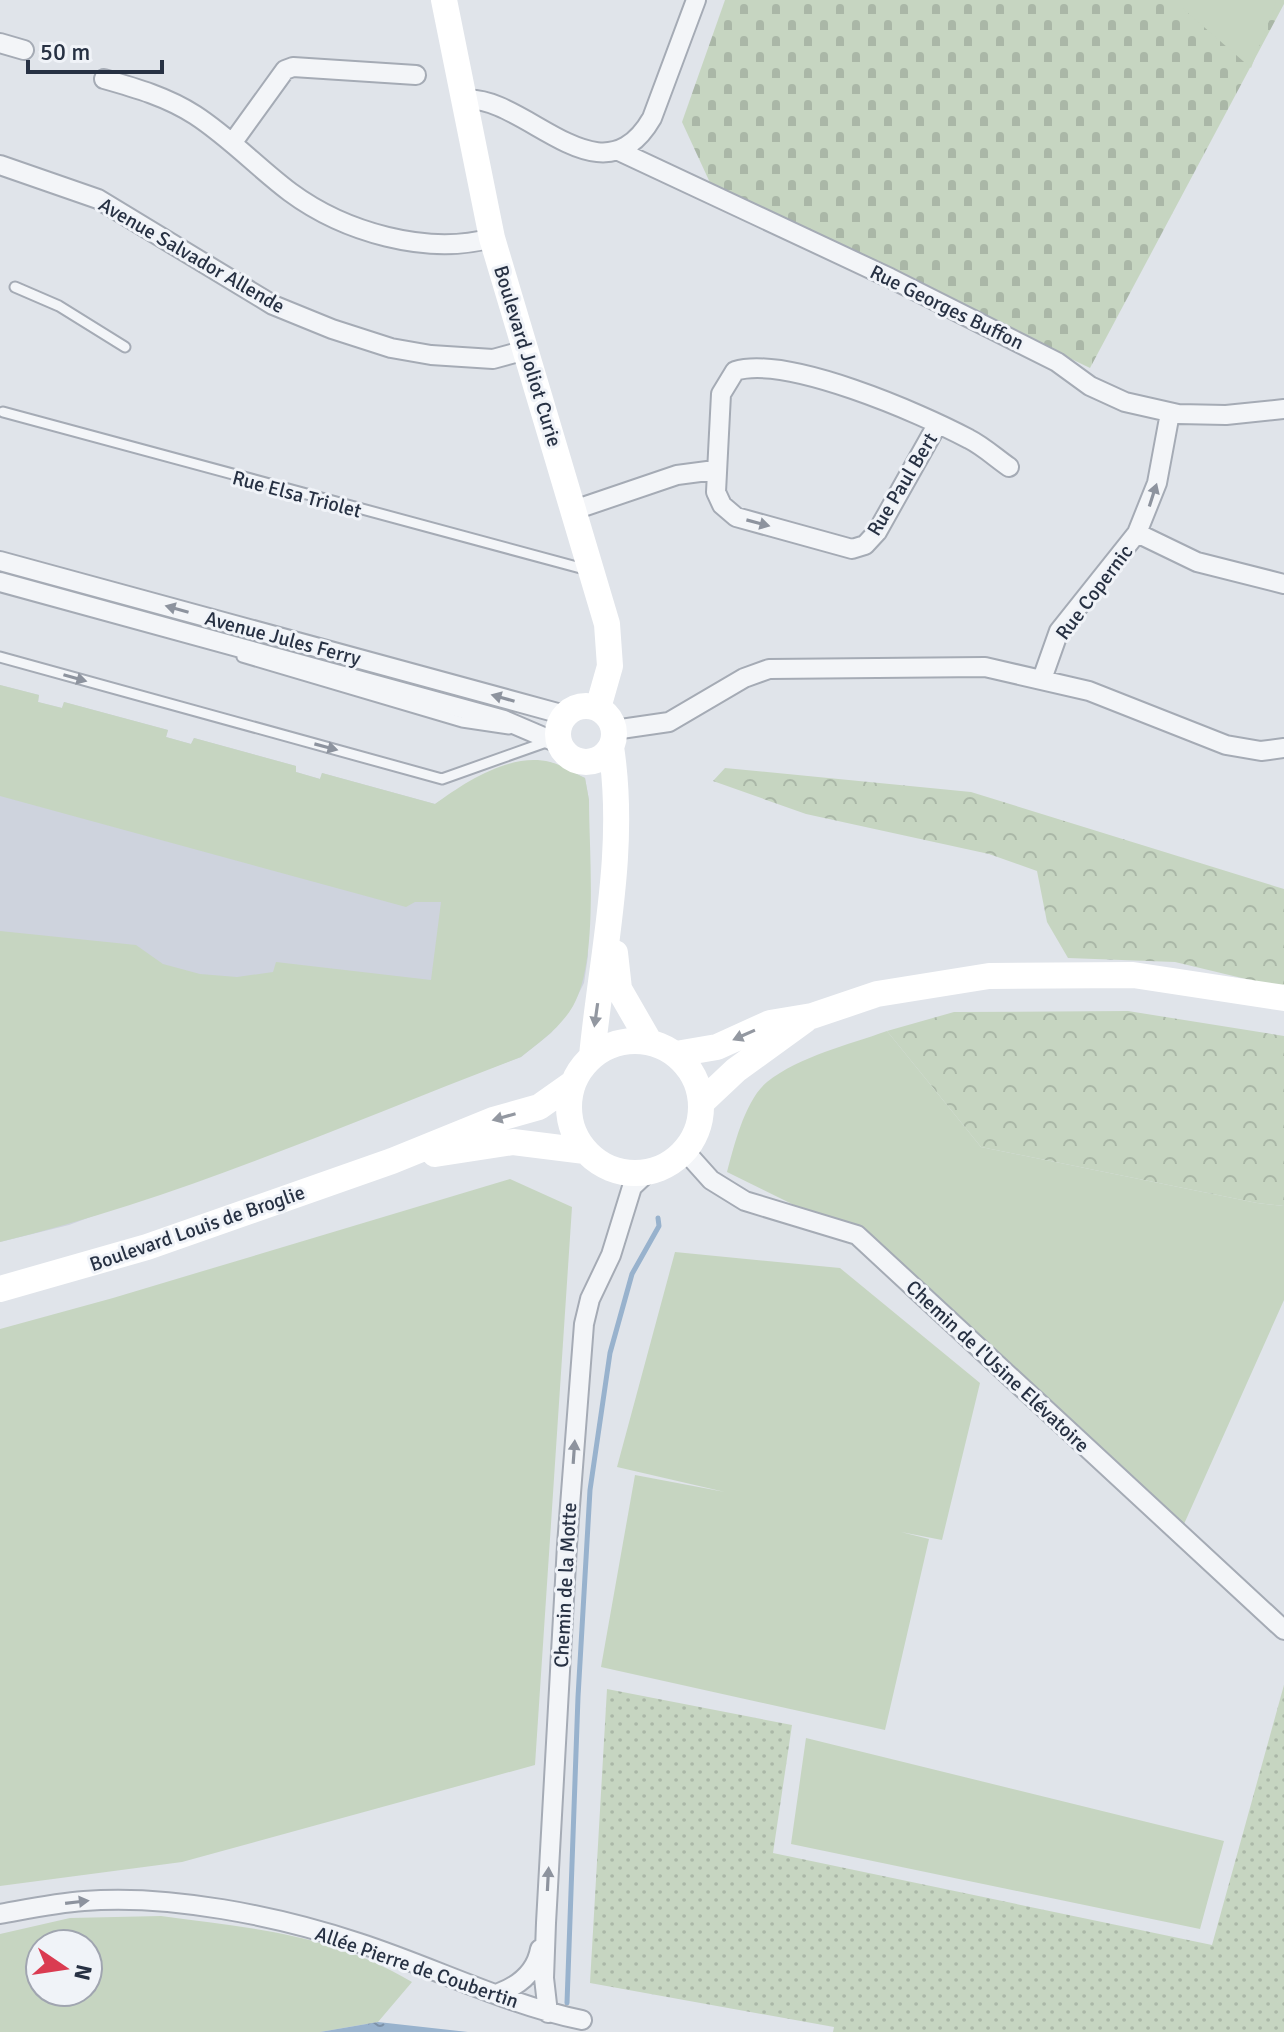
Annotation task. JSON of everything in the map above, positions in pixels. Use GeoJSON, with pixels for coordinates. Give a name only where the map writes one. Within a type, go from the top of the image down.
{"type":"FeatureCollection","features":[{"type":"Feature","properties":{"kind":"main road","name":"Boulevard Joliot Curie"},"geometry":{"type":"LineString","coordinates":[[444,0],[492,238],[592,570],[611,645],[608,681],[598,708]]}},
{"type":"Feature","properties":{"kind":"main road"},"geometry":{"type":"LineString","coordinates":[[605,746],[569,756],[555,742],[565,715],[580,706],[598,708],[610,718],[605,746],[618,787],[614,811],[612,920],[619,989],[649,1041]]}},
{"type":"Feature","properties":{"kind":"main road"},"geometry":{"type":"LineString","coordinates":[[592,1056],[612,920]]}},
{"type":"Feature","properties":{"kind":"main road"},"geometry":{"type":"LineString","coordinates":[[676,1054],[717,1047],[770,1023],[812,1016],[845,1003],[933,983],[989,976],[1065,972],[1181,980],[1284,998]]}},
{"type":"Feature","properties":{"kind":"main road"},"geometry":{"type":"LineString","coordinates":[[702,1102],[736,1070],[812,1016]]}},
{"type":"Feature","properties":{"kind":"main road"},"geometry":{"type":"LineString","coordinates":[[649,1041],[676,1054],[696,1080],[702,1102],[698,1128],[685,1151],[668,1165],[648,1172],[614,1170],[585,1151],[570,1119],[573,1083],[592,1056],[613,1044],[649,1041]]}},
{"type":"Feature","properties":{"kind":"main road","name":"Boulevard Louis de Broglie"},"geometry":{"type":"LineString","coordinates":[[0,1289],[147,1247],[392,1161],[493,1120],[539,1107],[573,1083]]}},
{"type":"Feature","properties":{"kind":"main road","name":"Boulevard Louis de Broglie"},"geometry":{"type":"LineString","coordinates":[[392,1161],[513,1142],[585,1151]]}},
{"type":"Feature","properties":{"kind":"street"},"geometry":{"type":"LineString","coordinates":[[619,151],[643,134],[652,118],[696,0]]}},
{"type":"Feature","properties":{"kind":"street"},"geometry":{"type":"LineString","coordinates":[[0,43],[24,50]]}},
{"type":"Feature","properties":{"kind":"street"},"geometry":{"type":"LineString","coordinates":[[233,142],[285,70],[293,67],[416,75]]}},
{"type":"Feature","properties":{"kind":"street"},"geometry":{"type":"LineString","coordinates":[[104,79],[171,102],[233,142],[294,194],[317,209],[370,231],[453,244],[492,238]]}},
{"type":"Feature","properties":{"kind":"street","name":"Rue Georges Buffon"},"geometry":{"type":"LineString","coordinates":[[463,100],[484,102],[571,144],[600,152],[619,151],[890,278],[1057,362],[1090,386],[1125,402],[1170,413],[1226,415],[1284,409]]}},
{"type":"Feature","properties":{"kind":"street","name":"Avenue Salvador Allende"},"geometry":{"type":"LineString","coordinates":[[0,165],[98,199],[273,305],[332,329],[391,348],[431,355],[493,359],[526,350]]}},
{"type":"Feature","properties":{"kind":"street","name":"Rue Paul Bert"},"geometry":{"type":"LineString","coordinates":[[937,425],[877,532],[865,545],[852,549],[736,517],[722,505],[716,492],[721,394],[735,371],[749,366],[860,391],[897,404],[970,439],[1009,467]]}},
{"type":"Feature","properties":{"kind":"street","name":"Rue Copernic"},"geometry":{"type":"LineString","coordinates":[[1042,679],[1059,631],[1137,533],[1157,483],[1170,413]]}},
{"type":"Feature","properties":{"kind":"street"},"geometry":{"type":"LineString","coordinates":[[574,510],[677,475],[715,470]]}},
{"type":"Feature","properties":{"kind":"street"},"geometry":{"type":"LineString","coordinates":[[1137,533],[1197,562],[1284,584]]}},
{"type":"Feature","properties":{"kind":"street","name":"Avenue Jules Ferry"},"geometry":{"type":"LineString","coordinates":[[0,561],[565,715]]}},
{"type":"Feature","properties":{"kind":"street","name":"Avenue Jules Ferry"},"geometry":{"type":"LineString","coordinates":[[0,582],[504,720],[555,742]]}},
{"type":"Feature","properties":{"kind":"street"},"geometry":{"type":"LineString","coordinates":[[605,746],[669,722],[744,678],[769,669],[985,667],[1102,695],[1226,745],[1261,751],[1284,748]]}},
{"type":"Feature","properties":{"kind":"street","name":"Chemin de l'Usine Elévatoire"},"geometry":{"type":"LineString","coordinates":[[685,1151],[711,1180],[745,1201],[857,1235],[1284,1630]]}},
{"type":"Feature","properties":{"kind":"street","name":"Chemin de la Motte"},"geometry":{"type":"LineString","coordinates":[[548,2013],[544,1978],[546,1923],[567,1545],[584,1324],[590,1299],[611,1255],[632,1187],[648,1172]]}},
{"type":"Feature","properties":{"kind":"street","name":"Allée Pierre de Coubertin"},"geometry":{"type":"LineString","coordinates":[[0,1914],[83,1901],[125,1900],[251,1916],[359,1943],[548,2013],[582,2020]]}},
{"type":"Feature","properties":{"kind":"street"},"geometry":{"type":"LineString","coordinates":[[499,1993],[521,1985],[538,1959],[546,1923]]}},
{"type":"Feature","properties":{"kind":"lane"},"geometry":{"type":"LineString","coordinates":[[15,287],[59,306],[125,347]]}},
{"type":"Feature","properties":{"kind":"lane","name":"Rue Elsa Triolet"},"geometry":{"type":"LineString","coordinates":[[3,412],[558,565],[592,570]]}},
{"type":"Feature","properties":{"kind":"lane"},"geometry":{"type":"LineString","coordinates":[[0,590],[462,722],[531,732]]}},
{"type":"Feature","properties":{"kind":"lane"},"geometry":{"type":"LineString","coordinates":[[0,657],[442,779],[501,756],[555,742]]}},
{"type":"Feature","properties":{"kind":"shaded area"},"geometry":{"type":"Polygon","coordinates":[[[0,685],[39,695],[38,702],[62,708],[64,702],[168,730],[166,737],[191,744],[194,738],[296,766],[296,772],[320,779],[322,773],[435,804],[484,774],[523,761],[550,762],[585,778],[589,800],[588,956],[584,983],[572,1007],[551,1033],[521,1057],[69,1225],[0,1242],[0,685]]]}},
{"type":"Feature","properties":{"kind":"green space"},"geometry":{"type":"Polygon","coordinates":[[[725,0],[1284,0],[1284,4],[1090,368],[712,187],[682,122],[725,0]]]}},
{"type":"Feature","properties":{"kind":"green space"},"geometry":{"type":"Polygon","coordinates":[[[1188,0],[1277,0],[1251,68],[1181,7],[1188,0]]]}},
{"type":"Feature","properties":{"kind":"green space"},"geometry":{"type":"Polygon","coordinates":[[[0,685],[39,695],[38,702],[62,708],[64,702],[168,730],[166,737],[191,744],[194,738],[296,766],[296,772],[320,779],[322,773],[435,804],[474,778],[520,761],[550,762],[585,778],[589,800],[591,906],[586,962],[573,1006],[543,1040],[521,1057],[198,1182],[0,1242],[0,931],[136,945],[163,964],[200,974],[237,977],[273,972],[276,962],[431,980],[441,902],[415,902],[406,907],[0,796],[0,685]]]}},
{"type":"Feature","properties":{"kind":"green space"},"geometry":{"type":"Polygon","coordinates":[[[725,768],[971,792],[1284,889],[1284,988],[1175,962],[1068,958],[1047,922],[1037,871],[989,854],[806,814],[713,781],[725,768]]]}},
{"type":"Feature","properties":{"kind":"green space"},"geometry":{"type":"Polygon","coordinates":[[[1128,1011],[1284,1036],[1284,1206],[981,1147],[887,1031],[954,1012],[1128,1011]]]}},
{"type":"Feature","properties":{"kind":"green space"},"geometry":{"type":"Polygon","coordinates":[[[887,1031],[981,1147],[1284,1206],[1284,1300],[1180,1533],[857,1236],[727,1172],[752,1100],[767,1082],[809,1058],[887,1031]]]}},
{"type":"Feature","properties":{"kind":"green space"},"geometry":{"type":"Polygon","coordinates":[[[510,1179],[572,1207],[535,1765],[182,1862],[0,1886],[0,1329],[510,1179]]]}},
{"type":"Feature","properties":{"kind":"green space"},"geometry":{"type":"Polygon","coordinates":[[[675,1252],[840,1268],[980,1383],[942,1540],[901,1532],[929,1539],[885,1730],[601,1667],[635,1475],[725,1492],[617,1467],[675,1252]]]}},
{"type":"Feature","properties":{"kind":"green space"},"geometry":{"type":"Polygon","coordinates":[[[1284,1685],[1284,2032],[833,2032],[834,2027],[590,1983],[607,1689],[792,1725],[773,1853],[1212,1945],[1284,1685]]]}},
{"type":"Feature","properties":{"kind":"green space"},"geometry":{"type":"Polygon","coordinates":[[[806,1738],[1224,1841],[1200,1929],[791,1844],[806,1738]]]}},
{"type":"Feature","properties":{"kind":"green space"},"geometry":{"type":"Polygon","coordinates":[[[161,1916],[321,1943],[352,1953],[412,1982],[378,2022],[320,2032],[0,2032],[0,1934],[24,1929],[24,2008],[104,2008],[104,1928],[26,1928],[70,1918],[161,1916]]]}},
{"type":"Feature","properties":{"kind":"water"},"geometry":{"type":"Polygon","coordinates":[[[378,2022],[468,2032],[320,2032],[378,2022]]]}},
{"type":"Feature","properties":{"kind":"waterway"},"geometry":{"type":"LineString","coordinates":[[567,2003],[578,1697],[590,1490],[610,1353],[632,1274],[659,1226],[658,1218]]}}]}
